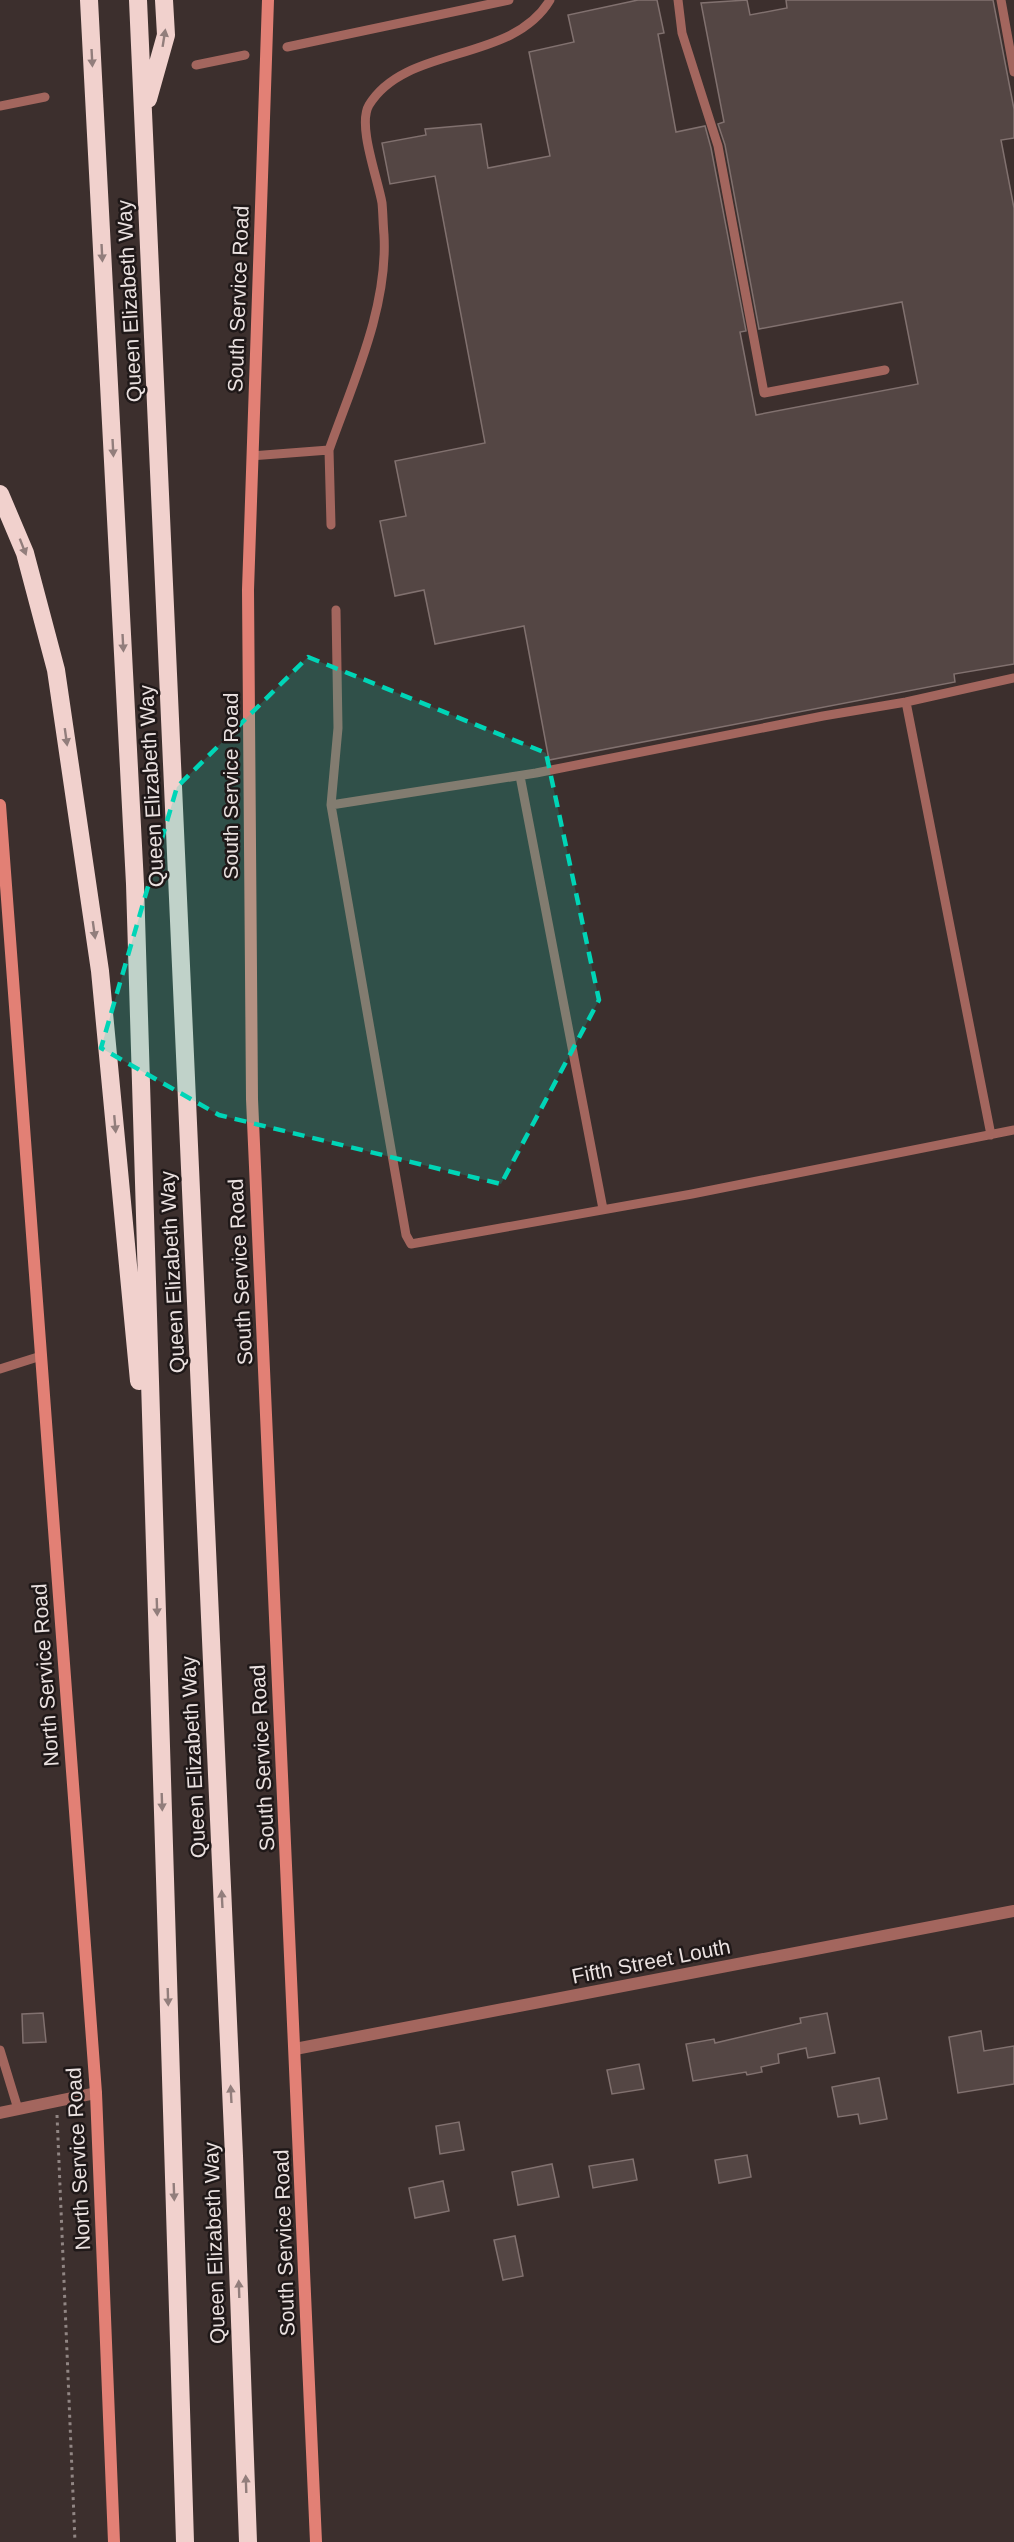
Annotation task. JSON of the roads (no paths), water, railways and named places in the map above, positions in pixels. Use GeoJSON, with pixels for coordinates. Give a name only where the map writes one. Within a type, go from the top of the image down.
{"type":"FeatureCollection","features":[{"type":"Feature","properties":{"kind":"highway","name":"Queen Elizabeth Way"},"geometry":{"type":"LineString","coordinates":[[89,0],[135,884],[183,2542]]}},
{"type":"Feature","properties":{"kind":"highway","name":"Queen Elizabeth Way"},"geometry":{"type":"LineString","coordinates":[[138,0],[234,2156],[248,2542]]}},
{"type":"Feature","properties":{"kind":"highway"},"geometry":{"type":"LineString","coordinates":[[143,115],[166,35],[164,0]]}},
{"type":"Feature","properties":{"kind":"highway"},"geometry":{"type":"LineString","coordinates":[[0,494],[25,553],[56,670],[95,936],[155,1549]]}},
{"type":"Feature","properties":{"kind":"street","name":"South Service Road"},"geometry":{"type":"LineString","coordinates":[[268,0],[248,590],[252,1099],[316,2542]]}},
{"type":"Feature","properties":{"kind":"street","name":"North Service Road"},"geometry":{"type":"LineString","coordinates":[[0,806],[96,2093],[114,2542]]}},
{"type":"Feature","properties":{"kind":"street","name":"Fifth Street Louth"},"geometry":{"type":"LineString","coordinates":[[295,2049],[1014,1911]]}},
{"type":"Feature","properties":{"kind":"street"},"geometry":{"type":"LineString","coordinates":[[0,2113],[96,2093]]}},
{"type":"Feature","properties":{"kind":"lane"},"geometry":{"type":"LineString","coordinates":[[287,47],[509,0]]}},
{"type":"Feature","properties":{"kind":"lane"},"geometry":{"type":"LineString","coordinates":[[331,525],[329,450],[372,326],[385,253],[382,203],[364,120],[369,106],[380,92],[407,70],[448,59],[516,32],[540,16],[550,0]]}},
{"type":"Feature","properties":{"kind":"lane"},"geometry":{"type":"LineString","coordinates":[[678,0],[682,33],[718,146],[764,393],[885,370]]}},
{"type":"Feature","properties":{"kind":"lane"},"geometry":{"type":"LineString","coordinates":[[1001,0],[1011,44],[1014,72]]}},
{"type":"Feature","properties":{"kind":"lane"},"geometry":{"type":"LineString","coordinates":[[196,65],[245,55]]}},
{"type":"Feature","properties":{"kind":"lane"},"geometry":{"type":"LineString","coordinates":[[0,106],[45,97]]}},
{"type":"Feature","properties":{"kind":"lane"},"geometry":{"type":"LineString","coordinates":[[252,456],[329,450]]}},
{"type":"Feature","properties":{"kind":"lane"},"geometry":{"type":"LineString","coordinates":[[336,610],[338,728],[331,805],[406,1235],[411,1244],[692,1194],[1014,1130]]}},
{"type":"Feature","properties":{"kind":"lane"},"geometry":{"type":"LineString","coordinates":[[331,805],[520,776],[906,702],[1014,678]]}},
{"type":"Feature","properties":{"kind":"lane"},"geometry":{"type":"LineString","coordinates":[[906,702],[991,1135]]}},
{"type":"Feature","properties":{"kind":"lane"},"geometry":{"type":"LineString","coordinates":[[520,776],[603,1209]]}},
{"type":"Feature","properties":{"kind":"lane"},"geometry":{"type":"LineString","coordinates":[[0,1369],[41,1356]]}},
{"type":"Feature","properties":{"kind":"lane"},"geometry":{"type":"LineString","coordinates":[[0,2050],[18,2109]]}}]}
